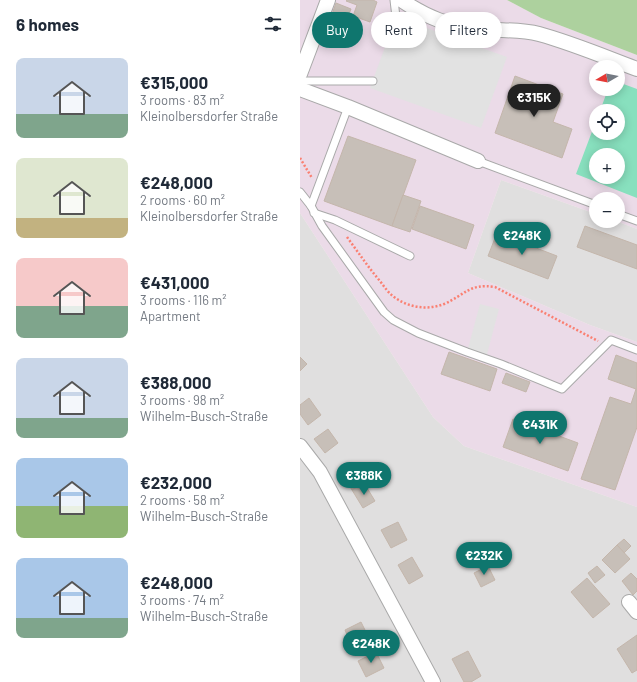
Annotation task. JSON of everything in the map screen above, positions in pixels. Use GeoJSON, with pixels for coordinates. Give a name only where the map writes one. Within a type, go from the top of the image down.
{"type":"FeatureCollection","features":[{"type":"Feature","properties":{"kind":"street"},"geometry":{"type":"LineString","coordinates":[[300,74],[328,0]]}},
{"type":"Feature","properties":{"kind":"street"},"geometry":{"type":"LineString","coordinates":[[401,0],[424,15],[453,25],[538,34],[571,44],[637,69]]}},
{"type":"Feature","properties":{"kind":"street"},"geometry":{"type":"LineString","coordinates":[[300,90],[348,107],[478,161]]}},
{"type":"Feature","properties":{"kind":"street"},"geometry":{"type":"LineString","coordinates":[[300,446],[320,472],[433,682]]}},
{"type":"Feature","properties":{"kind":"lane"},"geometry":{"type":"LineString","coordinates":[[394,0],[395,12]]}},
{"type":"Feature","properties":{"kind":"lane"},"geometry":{"type":"LineString","coordinates":[[300,81],[373,81]]}},
{"type":"Feature","properties":{"kind":"lane"},"geometry":{"type":"LineString","coordinates":[[313,210],[318,187],[348,107]]}},
{"type":"Feature","properties":{"kind":"lane"},"geometry":{"type":"LineString","coordinates":[[478,161],[589,202]]}},
{"type":"Feature","properties":{"kind":"lane"},"geometry":{"type":"LineString","coordinates":[[300,192],[376,303],[393,320],[418,333],[562,389],[611,340],[637,350]]}},
{"type":"Feature","properties":{"kind":"lane"},"geometry":{"type":"LineString","coordinates":[[313,210],[410,256]]}},
{"type":"Feature","properties":{"kind":"lane"},"geometry":{"type":"LineString","coordinates":[[625,217],[637,221]]}},
{"type":"Feature","properties":{"kind":"path"},"geometry":{"type":"LineString","coordinates":[[300,158],[318,187]]}},
{"type":"Feature","properties":{"kind":"path"},"geometry":{"type":"LineString","coordinates":[[335,220],[371,270],[387,290],[397,299],[418,307],[426,308],[443,304],[472,287],[484,285],[494,287],[606,345]]}},
{"type":"Feature","properties":{"kind":"shaded area"},"geometry":{"type":"Polygon","coordinates":[[[300,0],[507,0],[541,18],[637,55],[637,229],[625,224],[625,192],[589,192],[589,211],[501,180],[468,273],[590,325],[637,342],[637,507],[464,446],[433,417],[300,213],[300,0]]]}},
{"type":"Feature","properties":{"kind":"shaded area"},"geometry":{"type":"Polygon","coordinates":[[[427,28],[435,31],[435,48],[482,48],[507,57],[481,128],[370,88],[385,48],[427,48],[427,28]]]}},
{"type":"Feature","properties":{"kind":"shaded area"},"geometry":{"type":"Polygon","coordinates":[[[501,180],[589,211],[589,228],[625,228],[625,224],[637,229],[637,342],[590,325],[468,273],[501,180]]]}},
{"type":"Feature","properties":{"kind":"shaded area"},"geometry":{"type":"Polygon","coordinates":[[[300,213],[433,417],[464,446],[637,507],[637,682],[300,682],[300,213]]]}},
{"type":"Feature","properties":{"kind":"shaded area"},"geometry":{"type":"Polygon","coordinates":[[[480,304],[499,309],[486,358],[467,352],[480,304]]]}},
{"type":"Feature","properties":{"kind":"green space"},"geometry":{"type":"Polygon","coordinates":[[[507,0],[637,0],[637,55],[541,18],[507,0]]]}},
{"type":"Feature","properties":{"kind":"green space"},"geometry":{"type":"Polygon","coordinates":[[[625,85],[637,89],[637,198],[601,184],[625,184],[625,148],[589,148],[589,179],[576,174],[589,140],[625,140],[625,104],[603,104],[605,96],[625,96],[625,85]]]}},
{"type":"Feature","properties":{"kind":"building"},"geometry":{"type":"Polygon","coordinates":[[[373,0],[377,2],[374,12],[371,12],[370,22],[363,20],[363,12],[354,12],[357,5],[346,1],[373,0]]]}},
{"type":"Feature","properties":{"kind":"building"},"geometry":{"type":"Polygon","coordinates":[[[336,3],[351,9],[350,12],[333,12],[336,3]]]}},
{"type":"Feature","properties":{"kind":"building"},"geometry":{"type":"Polygon","coordinates":[[[515,76],[563,94],[553,122],[572,129],[562,158],[495,133],[515,76]]]}},
{"type":"Feature","properties":{"kind":"building"},"geometry":{"type":"Polygon","coordinates":[[[348,136],[416,160],[392,226],[324,201],[348,136]]]}},
{"type":"Feature","properties":{"kind":"building"},"geometry":{"type":"Polygon","coordinates":[[[403,195],[421,201],[410,232],[392,226],[403,195]]]}},
{"type":"Feature","properties":{"kind":"building"},"geometry":{"type":"Polygon","coordinates":[[[420,206],[474,225],[466,249],[412,229],[420,206]]]}},
{"type":"Feature","properties":{"kind":"building"},"geometry":{"type":"Polygon","coordinates":[[[585,226],[637,245],[637,269],[577,247],[585,226]]]}},
{"type":"Feature","properties":{"kind":"building"},"geometry":{"type":"Polygon","coordinates":[[[497,233],[557,256],[548,279],[488,256],[497,233]]]}},
{"type":"Feature","properties":{"kind":"building"},"geometry":{"type":"Polygon","coordinates":[[[449,352],[497,369],[490,391],[441,374],[449,352]]]}},
{"type":"Feature","properties":{"kind":"building"},"geometry":{"type":"Polygon","coordinates":[[[616,355],[637,363],[637,427],[615,490],[581,479],[610,397],[631,404],[636,389],[608,379],[616,355]]]}},
{"type":"Feature","properties":{"kind":"building"},"geometry":{"type":"Polygon","coordinates":[[[300,357],[307,364],[300,371],[300,357]]]}},
{"type":"Feature","properties":{"kind":"building"},"geometry":{"type":"Polygon","coordinates":[[[506,373],[530,382],[526,392],[502,383],[506,373]]]}},
{"type":"Feature","properties":{"kind":"building"},"geometry":{"type":"Polygon","coordinates":[[[309,398],[321,415],[308,425],[300,414],[300,405],[309,398]]]}},
{"type":"Feature","properties":{"kind":"building"},"geometry":{"type":"Polygon","coordinates":[[[513,419],[578,443],[568,471],[503,447],[513,419]]]}},
{"type":"Feature","properties":{"kind":"building"},"geometry":{"type":"Polygon","coordinates":[[[328,429],[338,443],[325,453],[314,439],[328,429]]]}},
{"type":"Feature","properties":{"kind":"building"},"geometry":{"type":"Polygon","coordinates":[[[353,466],[364,483],[352,490],[342,473],[353,466]]]}},
{"type":"Feature","properties":{"kind":"building"},"geometry":{"type":"Polygon","coordinates":[[[364,483],[375,501],[363,508],[352,490],[364,483]]]}},
{"type":"Feature","properties":{"kind":"building"},"geometry":{"type":"Polygon","coordinates":[[[398,522],[407,540],[391,548],[381,530],[398,522]]]}},
{"type":"Feature","properties":{"kind":"building"},"geometry":{"type":"Polygon","coordinates":[[[624,539],[631,546],[624,553],[617,545],[624,539]]]}},
{"type":"Feature","properties":{"kind":"building"},"geometry":{"type":"Polygon","coordinates":[[[617,545],[630,559],[615,573],[602,560],[617,545]]]}},
{"type":"Feature","properties":{"kind":"building"},"geometry":{"type":"Polygon","coordinates":[[[412,557],[423,576],[409,584],[398,565],[412,557]]]}},
{"type":"Feature","properties":{"kind":"building"},"geometry":{"type":"Polygon","coordinates":[[[488,566],[495,580],[481,587],[474,573],[488,566]]]}},
{"type":"Feature","properties":{"kind":"building"},"geometry":{"type":"Polygon","coordinates":[[[597,566],[605,575],[595,583],[588,573],[597,566]]]}},
{"type":"Feature","properties":{"kind":"building"},"geometry":{"type":"Polygon","coordinates":[[[631,573],[637,579],[637,591],[633,595],[622,581],[631,573]]]}},
{"type":"Feature","properties":{"kind":"building"},"geometry":{"type":"Polygon","coordinates":[[[587,578],[610,604],[593,618],[571,592],[587,578]]]}},
{"type":"Feature","properties":{"kind":"building"},"geometry":{"type":"Polygon","coordinates":[[[361,622],[368,636],[351,644],[345,630],[361,622]]]}},
{"type":"Feature","properties":{"kind":"building"},"geometry":{"type":"Polygon","coordinates":[[[637,635],[637,670],[632,673],[617,649],[637,635]]]}},
{"type":"Feature","properties":{"kind":"building"},"geometry":{"type":"Polygon","coordinates":[[[468,651],[481,676],[471,682],[464,682],[452,659],[468,651]]]}},
{"type":"Feature","properties":{"kind":"building"},"geometry":{"type":"Polygon","coordinates":[[[376,652],[384,668],[366,677],[358,661],[376,652]]]}}]}
